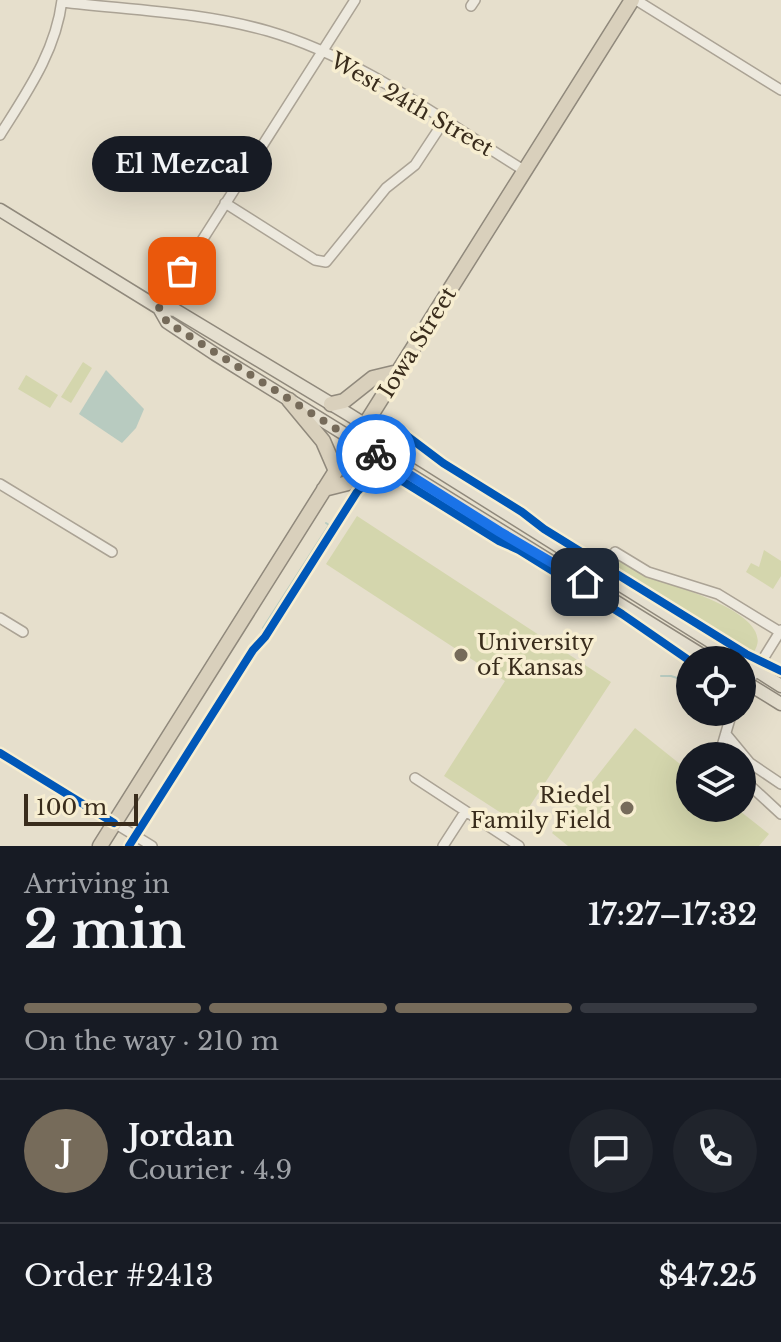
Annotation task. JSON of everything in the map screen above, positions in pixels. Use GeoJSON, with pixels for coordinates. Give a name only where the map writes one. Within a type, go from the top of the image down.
{"type":"FeatureCollection","features":[{"type":"Feature","properties":{"kind":"highway","name":"Iowa Street"},"geometry":{"type":"LineString","coordinates":[[100,846],[634,0]]}},
{"type":"Feature","properties":{"kind":"highway"},"geometry":{"type":"LineString","coordinates":[[331,404],[344,401],[373,378],[398,372]]}},
{"type":"Feature","properties":{"kind":"highway"},"geometry":{"type":"LineString","coordinates":[[289,400],[323,441],[336,471]]}},
{"type":"Feature","properties":{"kind":"highway"},"geometry":{"type":"LineString","coordinates":[[324,489],[348,483],[370,465],[393,465]]}},
{"type":"Feature","properties":{"kind":"main road"},"geometry":{"type":"LineString","coordinates":[[0,210],[159,308],[175,310],[331,404],[717,646]]}},
{"type":"Feature","properties":{"kind":"main road"},"geometry":{"type":"LineString","coordinates":[[159,308],[167,322],[354,442],[687,646]]}},
{"type":"Feature","properties":{"kind":"main road"},"geometry":{"type":"LineString","coordinates":[[756,670],[781,686]]}},
{"type":"Feature","properties":{"kind":"main road"},"geometry":{"type":"LineString","coordinates":[[756,691],[781,704]]}},
{"type":"Feature","properties":{"kind":"street"},"geometry":{"type":"LineString","coordinates":[[147,11],[148,0]]}},
{"type":"Feature","properties":{"kind":"street"},"geometry":{"type":"LineString","coordinates":[[159,308],[355,0]]}},
{"type":"Feature","properties":{"kind":"street"},"geometry":{"type":"LineString","coordinates":[[634,0],[781,90]]}},
{"type":"Feature","properties":{"kind":"street"},"geometry":{"type":"LineString","coordinates":[[0,135],[45,60],[57,30],[62,1]]}},
{"type":"Feature","properties":{"kind":"street","name":"West 24th Street"},"geometry":{"type":"LineString","coordinates":[[62,1],[251,27],[322,51],[366,74],[525,171]]}},
{"type":"Feature","properties":{"kind":"street"},"geometry":{"type":"LineString","coordinates":[[225,203],[315,260],[326,262],[386,188],[412,169],[444,121]]}},
{"type":"Feature","properties":{"kind":"street"},"geometry":{"type":"LineString","coordinates":[[0,484],[112,552]]}},
{"type":"Feature","properties":{"kind":"street"},"geometry":{"type":"LineString","coordinates":[[615,552],[648,572],[718,594],[780,631],[756,670]]}},
{"type":"Feature","properties":{"kind":"street"},"geometry":{"type":"LineString","coordinates":[[0,618],[23,632]]}},
{"type":"Feature","properties":{"kind":"street"},"geometry":{"type":"LineString","coordinates":[[723,742],[728,726]]}},
{"type":"Feature","properties":{"kind":"street"},"geometry":{"type":"LineString","coordinates":[[726,734],[750,763],[781,784]]}},
{"type":"Feature","properties":{"kind":"street"},"geometry":{"type":"LineString","coordinates":[[0,753],[152,846]]}},
{"type":"Feature","properties":{"kind":"street"},"geometry":{"type":"LineString","coordinates":[[415,778],[519,846]]}},
{"type":"Feature","properties":{"kind":"street"},"geometry":{"type":"LineString","coordinates":[[756,791],[781,814]]}},
{"type":"Feature","properties":{"kind":"street"},"geometry":{"type":"LineString","coordinates":[[443,846],[465,812]]}},
{"type":"Feature","properties":{"kind":"green space"},"geometry":{"type":"Polygon","coordinates":[[[83,362],[92,368],[71,403],[61,397],[83,362]]]}},
{"type":"Feature","properties":{"kind":"green space"},"geometry":{"type":"Polygon","coordinates":[[[26,375],[58,395],[50,408],[18,389],[26,375]]]}},
{"type":"Feature","properties":{"kind":"green space"},"geometry":{"type":"Polygon","coordinates":[[[357,516],[611,682],[518,824],[444,776],[505,681],[326,564],[357,516]]]}},
{"type":"Feature","properties":{"kind":"green space"},"geometry":{"type":"Polygon","coordinates":[[[764,550],[781,561],[781,576],[773,589],[746,572],[751,563],[759,567],[764,550]]]}},
{"type":"Feature","properties":{"kind":"green space"},"geometry":{"type":"Polygon","coordinates":[[[618,560],[647,576],[723,605],[753,627],[758,640],[756,646],[728,646],[610,573],[618,560]]]}},
{"type":"Feature","properties":{"kind":"green space"},"geometry":{"type":"Polygon","coordinates":[[[635,728],[676,761],[676,822],[754,822],[769,834],[759,846],[568,846],[552,833],[635,728]]]}},
{"type":"Feature","properties":{"kind":"shaded area"},"geometry":{"type":"Polygon","coordinates":[[[106,370],[144,409],[136,428],[122,443],[79,414],[106,370]]]}},
{"type":"Feature","properties":{"kind":"waterway"},"geometry":{"type":"LineString","coordinates":[[263,628],[329,525],[326,523]]}},
{"type":"Feature","properties":{"kind":"waterway"},"geometry":{"type":"LineString","coordinates":[[661,676],[676,678]]}},
{"type":"Feature","properties":{"kind":"cycle path"},"geometry":{"type":"LineString","coordinates":[[390,423],[443,463],[544,529],[746,654],[781,671]]}},
{"type":"Feature","properties":{"kind":"cycle path"},"geometry":{"type":"LineString","coordinates":[[129,846],[357,492],[373,480],[391,478],[404,482],[622,614],[676,651]]}},
{"type":"Feature","properties":{"kind":"cycle path"},"geometry":{"type":"LineString","coordinates":[[0,753],[114,823]]}},
{"type":"Feature","properties":{"kind":"way so far"},"geometry":{"type":"LineString","coordinates":[[182,271],[159,308],[167,322],[376,454]]}},
{"type":"Feature","properties":{"kind":"place","name":"El Mezcal"},"geometry":{"type":"Point","coordinates":[182,271]}},
{"type":"Feature","properties":{"kind":"place","name":"University of Kansas"},"geometry":{"type":"Point","coordinates":[461,655]}},
{"type":"Feature","properties":{"kind":"place","name":"Riedel Family Field"},"geometry":{"type":"Point","coordinates":[627,808]}},
{"type":"Feature","properties":{"kind":"route"},"geometry":{"type":"LineString","coordinates":[[376,454],[585,582]]}}]}
